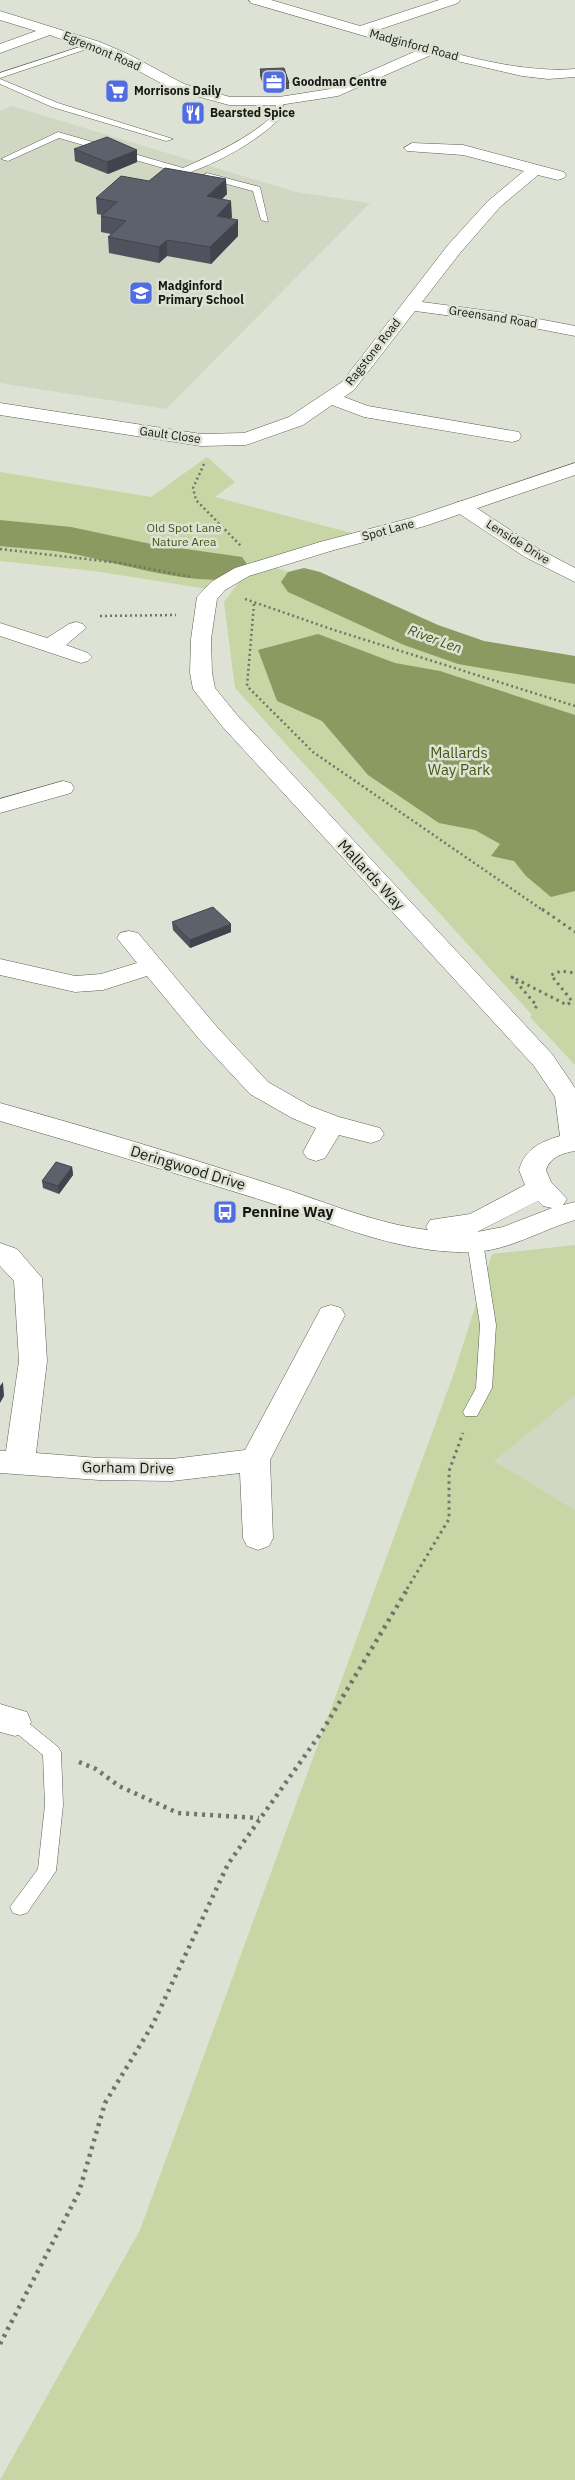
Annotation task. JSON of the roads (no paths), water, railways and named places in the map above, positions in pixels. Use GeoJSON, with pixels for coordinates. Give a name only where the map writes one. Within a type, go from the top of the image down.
{"type":"FeatureCollection","features":[{"type":"Feature","properties":{"kind":"street","name":"Madginford Road"},"geometry":{"type":"LineString","coordinates":[[256,0],[430,50],[518,71],[557,76],[575,73]]}},
{"type":"Feature","properties":{"kind":"street"},"geometry":{"type":"LineString","coordinates":[[362,30],[453,0]]}},
{"type":"Feature","properties":{"kind":"street","name":"Egremont Road"},"geometry":{"type":"LineString","coordinates":[[0,15],[95,45],[123,57],[178,87],[229,102],[279,101],[333,93],[430,50]]}},
{"type":"Feature","properties":{"kind":"street"},"geometry":{"type":"LineString","coordinates":[[0,49],[52,30]]}},
{"type":"Feature","properties":{"kind":"street"},"geometry":{"type":"LineString","coordinates":[[412,148],[463,150],[558,175]]}},
{"type":"Feature","properties":{"kind":"street","name":"Ragstone Road"},"geometry":{"type":"LineString","coordinates":[[332,398],[348,386],[454,249],[494,204],[536,169]]}},
{"type":"Feature","properties":{"kind":"street","name":"Greensand Road"},"geometry":{"type":"LineString","coordinates":[[410,305],[513,319],[575,331]]}},
{"type":"Feature","properties":{"kind":"street","name":"Ragstone Road"},"geometry":{"type":"LineString","coordinates":[[332,398],[364,411],[512,436]]}},
{"type":"Feature","properties":{"kind":"street","name":"Gault Close"},"geometry":{"type":"LineString","coordinates":[[0,409],[202,440],[246,439],[296,421],[332,398]]}},
{"type":"Feature","properties":{"kind":"street","name":"Spot Lane"},"geometry":{"type":"LineString","coordinates":[[210,599],[242,572],[418,522],[575,469]]}},
{"type":"Feature","properties":{"kind":"street","name":"Lenside Drive"},"geometry":{"type":"LineString","coordinates":[[462,507],[532,553],[575,576]]}},
{"type":"Feature","properties":{"kind":"street","name":"Mallards Way"},"geometry":{"type":"LineString","coordinates":[[210,599],[201,638],[201,673],[204,689],[229,720],[543,1060],[568,1097],[574,1142]]}},
{"type":"Feature","properties":{"kind":"street"},"geometry":{"type":"LineString","coordinates":[[50,646],[76,628]]}},
{"type":"Feature","properties":{"kind":"street"},"geometry":{"type":"LineString","coordinates":[[0,629],[81,657]]}},
{"type":"Feature","properties":{"kind":"street"},"geometry":{"type":"LineString","coordinates":[[0,806],[63,788]]}},
{"type":"Feature","properties":{"kind":"street"},"geometry":{"type":"LineString","coordinates":[[129,938],[208,1033],[259,1088],[301,1112],[331,1124],[371,1134]]}},
{"type":"Feature","properties":{"kind":"street"},"geometry":{"type":"LineString","coordinates":[[0,967],[74,984],[103,982],[152,966]]}},
{"type":"Feature","properties":{"kind":"street","name":"Deringwood Drive"},"geometry":{"type":"LineString","coordinates":[[0,1112],[296,1202],[374,1230],[421,1240],[475,1242],[513,1234],[575,1209]]}},
{"type":"Feature","properties":{"kind":"street"},"geometry":{"type":"LineString","coordinates":[[316,1152],[331,1124]]}},
{"type":"Feature","properties":{"kind":"street"},"geometry":{"type":"LineString","coordinates":[[538,1190],[532,1175],[533,1164],[543,1154],[556,1146],[574,1142]]}},
{"type":"Feature","properties":{"kind":"street","name":"Deringwood Drive"},"geometry":{"type":"LineString","coordinates":[[374,1230],[422,1229],[476,1222],[538,1190],[558,1203],[575,1209]]}},
{"type":"Feature","properties":{"kind":"street"},"geometry":{"type":"LineString","coordinates":[[0,1253],[7,1256],[28,1278],[33,1361],[10,1462]]}},
{"type":"Feature","properties":{"kind":"street"},"geometry":{"type":"LineString","coordinates":[[258,1538],[255,1460],[331,1315]]}},
{"type":"Feature","properties":{"kind":"street","name":"Gorham Drive"},"geometry":{"type":"LineString","coordinates":[[10,1462],[99,1469],[172,1470],[255,1460]]}},
{"type":"Feature","properties":{"kind":"lane"},"geometry":{"type":"LineString","coordinates":[[0,76],[95,45]]}},
{"type":"Feature","properties":{"kind":"lane"},"geometry":{"type":"LineString","coordinates":[[0,82],[55,105],[169,139]]}},
{"type":"Feature","properties":{"kind":"lane"},"geometry":{"type":"LineString","coordinates":[[184,171],[222,153],[269,126],[278,115],[279,101]]}},
{"type":"Feature","properties":{"kind":"lane"},"geometry":{"type":"LineString","coordinates":[[5,159],[58,135],[184,171],[257,188],[265,220]]}},
{"type":"Feature","properties":{"kind":"lane"},"geometry":{"type":"LineString","coordinates":[[471,1412],[484,1388],[488,1325],[475,1242]]}},
{"type":"Feature","properties":{"kind":"lane"},"geometry":{"type":"LineString","coordinates":[[8,1720],[52,1752],[54,1805],[47,1870],[20,1907]]}},
{"type":"Feature","properties":{"kind":"waterway","name":"River Len"},"geometry":{"type":"LineString","coordinates":[[0,533],[71,540],[151,558],[226,567]]}},
{"type":"Feature","properties":{"kind":"waterway","name":"River Len"},"geometry":{"type":"LineString","coordinates":[[304,582],[421,635],[475,654],[575,670]]}},
{"type":"Feature","properties":{"kind":"place","name":"Goodman Centre"},"geometry":{"type":"Point","coordinates":[274,82]}},
{"type":"Feature","properties":{"kind":"place","name":"Morrisons Daily"},"geometry":{"type":"Point","coordinates":[117,91]}},
{"type":"Feature","properties":{"kind":"place","name":"Bearsted Spice"},"geometry":{"type":"Point","coordinates":[193,113]}},
{"type":"Feature","properties":{"kind":"place","name":"Madginford Primary School"},"geometry":{"type":"Point","coordinates":[141,293]}},
{"type":"Feature","properties":{"kind":"place","name":"Pennine Way"},"geometry":{"type":"Point","coordinates":[225,1212]}},
{"type":"Feature","properties":{"kind":"park label","name":"Old Spot Lane Nature Area"},"geometry":{"type":"Point","coordinates":[184,535]}},
{"type":"Feature","properties":{"kind":"park label","name":"Mallards Way Park"},"geometry":{"type":"Point","coordinates":[459,762]}}]}
